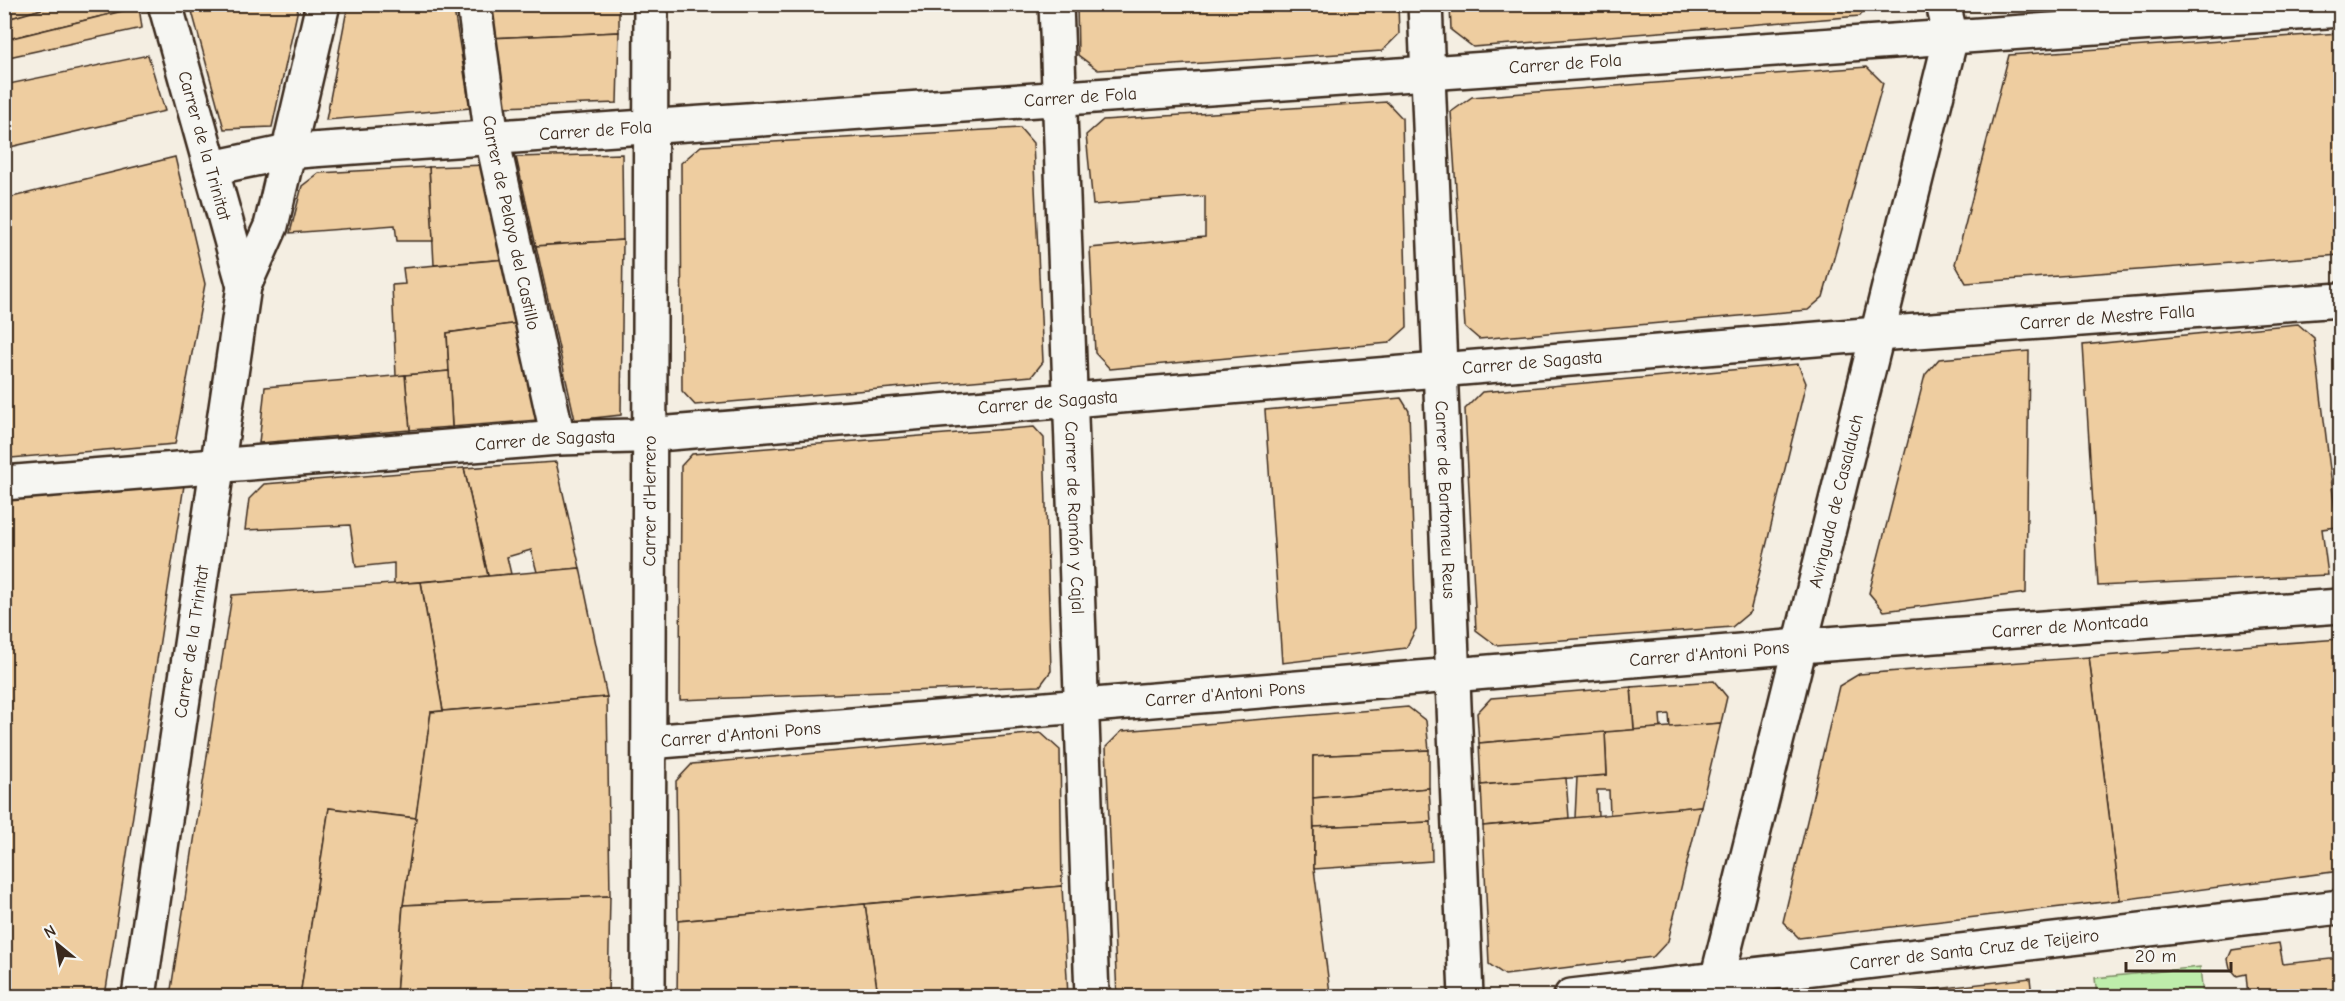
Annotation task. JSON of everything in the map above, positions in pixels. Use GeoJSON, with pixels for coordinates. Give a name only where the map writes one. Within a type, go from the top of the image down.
{"type":"FeatureCollection","features":[{"type":"Feature","properties":{"kind":"street","name":"Carrer de la Trinitat"},"geometry":{"type":"LineString","coordinates":[[165,4],[244,286]]}},
{"type":"Feature","properties":{"kind":"street","name":"Carrer de la Trinitat"},"geometry":{"type":"LineString","coordinates":[[140,996],[244,286],[271,226],[323,4]]}},
{"type":"Feature","properties":{"kind":"street","name":"Carrer de Pelayo del Castillo"},"geometry":{"type":"LineString","coordinates":[[474,4],[492,138],[558,438]]}},
{"type":"Feature","properties":{"kind":"street","name":"Carrer d'Herrero"},"geometry":{"type":"LineString","coordinates":[[648,996],[651,4]]}},
{"type":"Feature","properties":{"kind":"street","name":"Carrer de Ramón y Cajal"},"geometry":{"type":"LineString","coordinates":[[1056,4],[1092,996]]}},
{"type":"Feature","properties":{"kind":"street","name":"Carrer de Bartomeu Reus"},"geometry":{"type":"LineString","coordinates":[[1425,4],[1466,996]]}},
{"type":"Feature","properties":{"kind":"street","name":"Avinguda de Casalduch"},"geometry":{"type":"LineString","coordinates":[[1715,988],[1951,37],[1943,4]]}},
{"type":"Feature","properties":{"kind":"street","name":"Carrer de Fola"},"geometry":{"type":"LineString","coordinates":[[212,168],[288,152],[2340,10]]}},
{"type":"Feature","properties":{"kind":"street","name":"Carrer de Mestre Falla"},"geometry":{"type":"LineString","coordinates":[[1877,334],[2340,300]]}},
{"type":"Feature","properties":{"kind":"street","name":"Carrer de Sagasta"},"geometry":{"type":"LineString","coordinates":[[4,483],[1877,334]]}},
{"type":"Feature","properties":{"kind":"street","name":"Carrer de Montcada"},"geometry":{"type":"LineString","coordinates":[[1800,646],[2340,606]]}},
{"type":"Feature","properties":{"kind":"street","name":"Carrer d'Antoni Pons"},"geometry":{"type":"LineString","coordinates":[[649,742],[1800,646]]}},
{"type":"Feature","properties":{"kind":"street","name":"Carrer de Santa Cruz de Teijeiro"},"geometry":{"type":"LineString","coordinates":[[1571,996],[1715,988],[2340,907]]}},
{"type":"Feature","properties":{"kind":"green space"},"geometry":{"type":"Polygon","coordinates":[[[2200,967],[2203,996],[2097,996],[2095,978],[2200,967]]]}},
{"type":"Feature","properties":{"kind":"building"},"geometry":{"type":"Polygon","coordinates":[[[4,4],[59,4],[4,20],[4,4]]]}},
{"type":"Feature","properties":{"kind":"building"},"geometry":{"type":"Polygon","coordinates":[[[59,4],[138,4],[139,7],[4,40],[4,20],[59,4]]]}},
{"type":"Feature","properties":{"kind":"building"},"geometry":{"type":"Polygon","coordinates":[[[190,4],[299,4],[272,127],[224,129],[190,4]]]}},
{"type":"Feature","properties":{"kind":"building"},"geometry":{"type":"Polygon","coordinates":[[[348,4],[453,4],[470,108],[326,120],[348,4]]]}},
{"type":"Feature","properties":{"kind":"building"},"geometry":{"type":"Polygon","coordinates":[[[484,4],[619,4],[619,32],[490,38],[484,4]]]}},
{"type":"Feature","properties":{"kind":"building"},"geometry":{"type":"Polygon","coordinates":[[[1077,4],[1398,4],[1399,34],[1382,51],[1098,70],[1078,55],[1077,4]]]}},
{"type":"Feature","properties":{"kind":"building"},"geometry":{"type":"Polygon","coordinates":[[[1450,4],[1870,4],[1860,16],[1473,47],[1451,30],[1450,4]]]}},
{"type":"Feature","properties":{"kind":"building"},"geometry":{"type":"Polygon","coordinates":[[[139,7],[142,28],[4,58],[4,40],[139,7]]]}},
{"type":"Feature","properties":{"kind":"building"},"geometry":{"type":"Polygon","coordinates":[[[619,32],[617,103],[502,107],[490,38],[619,32]]]}},
{"type":"Feature","properties":{"kind":"building"},"geometry":{"type":"Polygon","coordinates":[[[2340,33],[2340,255],[1966,283],[1955,264],[2009,55],[2340,33]]]}},
{"type":"Feature","properties":{"kind":"building"},"geometry":{"type":"Polygon","coordinates":[[[148,55],[165,111],[10,147],[4,128],[4,85],[148,55]]]}},
{"type":"Feature","properties":{"kind":"building"},"geometry":{"type":"Polygon","coordinates":[[[1867,67],[1883,83],[1823,297],[1808,310],[1479,339],[1465,327],[1451,112],[1472,97],[1867,67]]]}},
{"type":"Feature","properties":{"kind":"building"},"geometry":{"type":"Polygon","coordinates":[[[1387,102],[1402,118],[1407,327],[1389,343],[1110,369],[1095,353],[1090,248],[1205,237],[1205,196],[1093,205],[1086,135],[1103,120],[1387,102]]]}},
{"type":"Feature","properties":{"kind":"building"},"geometry":{"type":"Polygon","coordinates":[[[4,128],[10,147],[4,149],[4,128]]]}},
{"type":"Feature","properties":{"kind":"building"},"geometry":{"type":"Polygon","coordinates":[[[1020,128],[1033,143],[1043,362],[1032,376],[695,405],[682,391],[681,163],[701,146],[1020,128]]]}},
{"type":"Feature","properties":{"kind":"building"},"geometry":{"type":"Polygon","coordinates":[[[622,154],[623,240],[536,246],[516,157],[622,154]]]}},
{"type":"Feature","properties":{"kind":"building"},"geometry":{"type":"Polygon","coordinates":[[[175,157],[205,284],[175,444],[11,458],[4,416],[4,199],[175,157]]]}},
{"type":"Feature","properties":{"kind":"building"},"geometry":{"type":"Polygon","coordinates":[[[487,165],[507,259],[434,265],[429,167],[487,165]]]}},
{"type":"Feature","properties":{"kind":"building"},"geometry":{"type":"Polygon","coordinates":[[[429,167],[433,241],[397,241],[395,225],[290,233],[302,186],[319,173],[429,167]]]}},
{"type":"Feature","properties":{"kind":"building"},"geometry":{"type":"Polygon","coordinates":[[[623,240],[621,415],[575,420],[536,246],[623,240]]]}},
{"type":"Feature","properties":{"kind":"building"},"geometry":{"type":"Polygon","coordinates":[[[507,259],[526,322],[447,333],[449,371],[396,376],[392,285],[405,284],[403,268],[507,259]]]}},
{"type":"Feature","properties":{"kind":"building"},"geometry":{"type":"Polygon","coordinates":[[[526,322],[550,419],[452,427],[447,333],[526,322]]]}},
{"type":"Feature","properties":{"kind":"building"},"geometry":{"type":"Polygon","coordinates":[[[2298,324],[2314,338],[2337,527],[2322,529],[2328,575],[2098,586],[2083,345],[2298,324]]]}},
{"type":"Feature","properties":{"kind":"building"},"geometry":{"type":"Polygon","coordinates":[[[2029,351],[2026,593],[1884,611],[1869,593],[1925,375],[1939,359],[2029,351]]]}},
{"type":"Feature","properties":{"kind":"building"},"geometry":{"type":"Polygon","coordinates":[[[1798,364],[1806,383],[1750,612],[1732,627],[1496,645],[1476,630],[1465,409],[1482,392],[1798,364]]]}},
{"type":"Feature","properties":{"kind":"building"},"geometry":{"type":"Polygon","coordinates":[[[449,371],[452,427],[410,430],[405,375],[449,371]]]}},
{"type":"Feature","properties":{"kind":"building"},"geometry":{"type":"Polygon","coordinates":[[[405,375],[410,430],[259,443],[265,387],[405,375]]]}},
{"type":"Feature","properties":{"kind":"building"},"geometry":{"type":"Polygon","coordinates":[[[1401,398],[1409,411],[1416,629],[1406,648],[1282,663],[1265,410],[1401,398]]]}},
{"type":"Feature","properties":{"kind":"building"},"geometry":{"type":"Polygon","coordinates":[[[1034,427],[1044,438],[1051,671],[1040,686],[680,700],[681,466],[692,454],[1034,427]]]}},
{"type":"Feature","properties":{"kind":"building"},"geometry":{"type":"Polygon","coordinates":[[[556,462],[580,568],[537,572],[531,550],[507,557],[511,574],[488,576],[464,468],[556,462]]]}},
{"type":"Feature","properties":{"kind":"building"},"geometry":{"type":"Polygon","coordinates":[[[464,468],[488,576],[394,584],[394,563],[356,567],[350,525],[245,530],[249,499],[264,484],[464,468]]]}},
{"type":"Feature","properties":{"kind":"building"},"geometry":{"type":"Polygon","coordinates":[[[185,479],[105,996],[4,996],[4,904],[7,896],[4,896],[4,492],[185,479]]]}},
{"type":"Feature","properties":{"kind":"building"},"geometry":{"type":"Polygon","coordinates":[[[580,568],[607,697],[443,711],[421,582],[580,568]]]}},
{"type":"Feature","properties":{"kind":"building"},"geometry":{"type":"Polygon","coordinates":[[[421,582],[443,711],[431,712],[416,818],[329,808],[300,996],[170,996],[232,595],[421,582]]]}},
{"type":"Feature","properties":{"kind":"building"},"geometry":{"type":"Polygon","coordinates":[[[2340,639],[2340,871],[2120,900],[2089,657],[2340,639]]]}},
{"type":"Feature","properties":{"kind":"building"},"geometry":{"type":"Polygon","coordinates":[[[2089,657],[2120,900],[1799,938],[1783,922],[1839,686],[1859,674],[2089,657]]]}},
{"type":"Feature","properties":{"kind":"building"},"geometry":{"type":"Polygon","coordinates":[[[1714,681],[1727,697],[1721,723],[1670,728],[1669,714],[1660,715],[1661,728],[1634,730],[1631,687],[1714,681]]]}},
{"type":"Feature","properties":{"kind":"building"},"geometry":{"type":"Polygon","coordinates":[[[1631,687],[1634,730],[1479,743],[1477,713],[1491,698],[1631,687]]]}},
{"type":"Feature","properties":{"kind":"building"},"geometry":{"type":"Polygon","coordinates":[[[607,697],[610,896],[403,905],[431,712],[607,697]]]}},
{"type":"Feature","properties":{"kind":"building"},"geometry":{"type":"Polygon","coordinates":[[[1408,707],[1426,721],[1429,750],[1313,756],[1314,869],[1330,993],[1307,996],[1117,996],[1106,747],[1122,731],[1408,707]]]}},
{"type":"Feature","properties":{"kind":"building"},"geometry":{"type":"Polygon","coordinates":[[[1721,723],[1701,806],[1610,815],[1609,790],[1597,790],[1598,816],[1575,818],[1577,777],[1607,775],[1605,732],[1721,723]]]}},
{"type":"Feature","properties":{"kind":"building"},"geometry":{"type":"Polygon","coordinates":[[[1605,732],[1607,775],[1481,785],[1479,743],[1605,732]]]}},
{"type":"Feature","properties":{"kind":"building"},"geometry":{"type":"Polygon","coordinates":[[[1041,733],[1060,750],[1062,886],[678,921],[676,781],[692,764],[1041,733]]]}},
{"type":"Feature","properties":{"kind":"building"},"geometry":{"type":"Polygon","coordinates":[[[1429,750],[1429,788],[1313,798],[1313,756],[1429,750]]]}},
{"type":"Feature","properties":{"kind":"building"},"geometry":{"type":"Polygon","coordinates":[[[1566,778],[1569,818],[1483,826],[1481,785],[1566,778]]]}},
{"type":"Feature","properties":{"kind":"building"},"geometry":{"type":"Polygon","coordinates":[[[1429,788],[1431,822],[1314,827],[1313,798],[1429,788]]]}},
{"type":"Feature","properties":{"kind":"building"},"geometry":{"type":"Polygon","coordinates":[[[1701,806],[1668,941],[1653,957],[1505,975],[1489,964],[1483,826],[1701,806]]]}},
{"type":"Feature","properties":{"kind":"building"},"geometry":{"type":"Polygon","coordinates":[[[329,808],[416,818],[403,905],[396,996],[300,996],[329,808]]]}},
{"type":"Feature","properties":{"kind":"building"},"geometry":{"type":"Polygon","coordinates":[[[1431,822],[1432,861],[1314,869],[1314,827],[1431,822]]]}},
{"type":"Feature","properties":{"kind":"building"},"geometry":{"type":"Polygon","coordinates":[[[1062,886],[1068,996],[878,996],[865,904],[1062,886]]]}},
{"type":"Feature","properties":{"kind":"building"},"geometry":{"type":"Polygon","coordinates":[[[610,896],[608,996],[396,996],[403,905],[610,896]]]}},
{"type":"Feature","properties":{"kind":"building"},"geometry":{"type":"Polygon","coordinates":[[[865,904],[878,996],[677,996],[678,921],[865,904]]]}},
{"type":"Feature","properties":{"kind":"building"},"geometry":{"type":"Polygon","coordinates":[[[2279,943],[2283,964],[2340,958],[2340,996],[2248,996],[2246,974],[2237,976],[2230,968],[2228,959],[2232,950],[2279,943]]]}},
{"type":"Feature","properties":{"kind":"building"},"geometry":{"type":"Polygon","coordinates":[[[2030,978],[2032,996],[1877,996],[2030,978]]]}}]}
